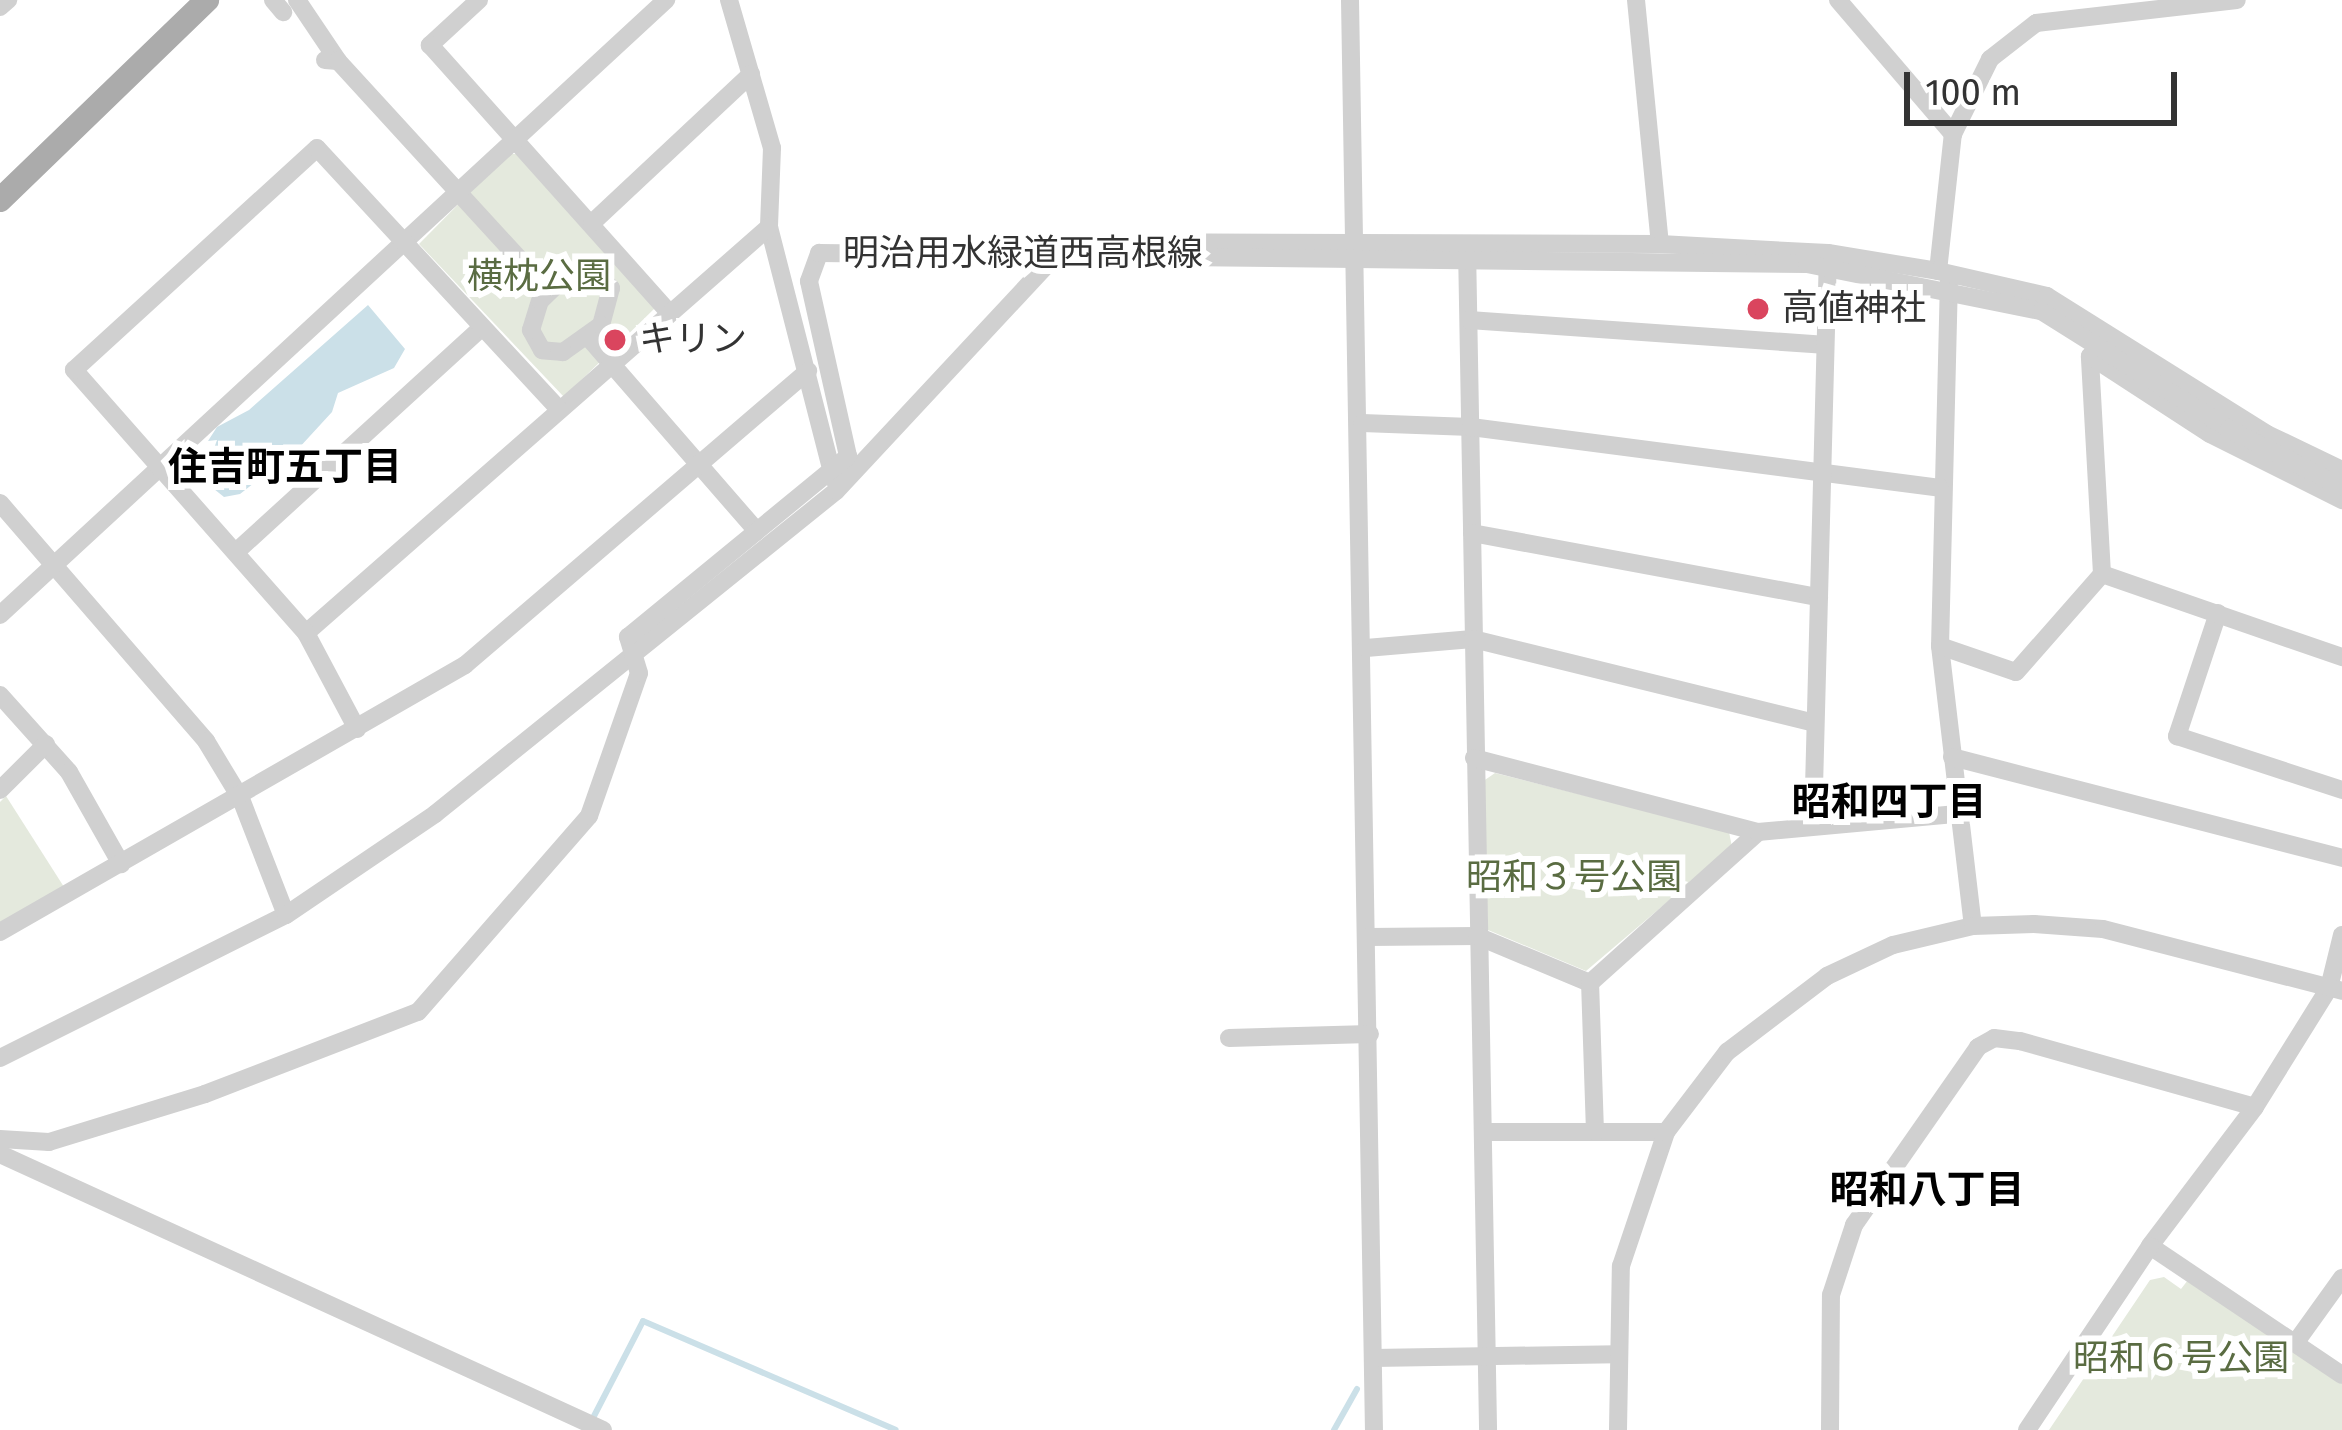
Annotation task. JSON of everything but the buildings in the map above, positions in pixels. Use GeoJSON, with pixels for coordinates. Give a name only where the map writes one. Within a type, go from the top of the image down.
{"type":"FeatureCollection","features":[{"type":"Feature","properties":{"kind":"main road"},"geometry":{"type":"LineString","coordinates":[[0,200],[206,0]]}},
{"type":"Feature","properties":{"kind":"street"},"geometry":{"type":"LineString","coordinates":[[0,7],[8,0]]}},
{"type":"Feature","properties":{"kind":"street"},"geometry":{"type":"LineString","coordinates":[[478,0],[430,45],[668,311]]}},
{"type":"Feature","properties":{"kind":"street"},"geometry":{"type":"LineString","coordinates":[[0,616],[155,466],[666,0]]}},
{"type":"Feature","properties":{"kind":"street"},"geometry":{"type":"LineString","coordinates":[[729,0],[772,148],[769,227],[834,480]]}},
{"type":"Feature","properties":{"kind":"street"},"geometry":{"type":"LineString","coordinates":[[1350,0],[1366,648],[1374,1430]]}},
{"type":"Feature","properties":{"kind":"street"},"geometry":{"type":"LineString","coordinates":[[1636,0],[1660,244]]}},
{"type":"Feature","properties":{"kind":"street"},"geometry":{"type":"LineString","coordinates":[[1838,0],[1953,134]]}},
{"type":"Feature","properties":{"kind":"street"},"geometry":{"type":"LineString","coordinates":[[1973,926],[1940,646],[1945,278],[1953,134],[1990,58],[2036,23],[2237,0]]}},
{"type":"Feature","properties":{"kind":"street"},"geometry":{"type":"LineString","coordinates":[[284,4],[332,61],[459,188],[548,290]]}},
{"type":"Feature","properties":{"kind":"street"},"geometry":{"type":"LineString","coordinates":[[592,223],[751,74]]}},
{"type":"Feature","properties":{"kind":"street"},"geometry":{"type":"LineString","coordinates":[[357,729],[306,633],[74,370],[317,148],[560,410]]}},
{"type":"Feature","properties":{"kind":"street"},"geometry":{"type":"LineString","coordinates":[[306,633],[769,227]]}},
{"type":"Feature","properties":{"kind":"street"},"geometry":{"type":"LineString","coordinates":[[1488,1430],[1467,249],[1660,244],[1828,260],[2047,296],[2267,434],[2342,470]]}},
{"type":"Feature","properties":{"kind":"street","name":"明治用水緑道西高根線"},"geometry":{"type":"LineString","coordinates":[[834,480],[848,456],[809,281],[819,253],[1467,249],[1828,260]]}},
{"type":"Feature","properties":{"kind":"street"},"geometry":{"type":"LineString","coordinates":[[1,1056],[286,915],[435,814],[633,654],[834,480],[1057,255]]}},
{"type":"Feature","properties":{"kind":"street"},"geometry":{"type":"LineString","coordinates":[[1813,826],[1828,260]]}},
{"type":"Feature","properties":{"kind":"street"},"geometry":{"type":"LineString","coordinates":[[583,273],[606,279],[609,310],[589,338],[563,352],[537,346],[531,320],[548,290],[583,273]]}},
{"type":"Feature","properties":{"kind":"street"},"geometry":{"type":"LineString","coordinates":[[1945,278],[2041,311],[2229,429],[2342,487]]}},
{"type":"Feature","properties":{"kind":"street"},"geometry":{"type":"LineString","coordinates":[[1468,320],[1823,345]]}},
{"type":"Feature","properties":{"kind":"street"},"geometry":{"type":"LineString","coordinates":[[237,551],[482,327]]}},
{"type":"Feature","properties":{"kind":"street"},"geometry":{"type":"LineString","coordinates":[[589,338],[757,532]]}},
{"type":"Feature","properties":{"kind":"street"},"geometry":{"type":"LineString","coordinates":[[1940,646],[2015,672],[2102,574],[2090,356],[2210,434],[2342,500]]}},
{"type":"Feature","properties":{"kind":"street"},"geometry":{"type":"LineString","coordinates":[[0,932],[241,799],[465,664],[808,371]]}},
{"type":"Feature","properties":{"kind":"street"},"geometry":{"type":"LineString","coordinates":[[1362,423],[1471,428],[1940,488]]}},
{"type":"Feature","properties":{"kind":"street"},"geometry":{"type":"LineString","coordinates":[[0,1139],[49,1142],[205,1094],[418,1012],[589,816],[639,673],[628,637],[757,532],[834,480]]}},
{"type":"Feature","properties":{"kind":"street"},"geometry":{"type":"LineString","coordinates":[[0,503],[175,700],[241,799],[286,915]]}},
{"type":"Feature","properties":{"kind":"street"},"geometry":{"type":"LineString","coordinates":[[1472,533],[1819,597]]}},
{"type":"Feature","properties":{"kind":"street"},"geometry":{"type":"LineString","coordinates":[[2102,574],[2342,657]]}},
{"type":"Feature","properties":{"kind":"street"},"geometry":{"type":"LineString","coordinates":[[2218,613],[2177,736],[2342,790]]}},
{"type":"Feature","properties":{"kind":"street"},"geometry":{"type":"LineString","coordinates":[[1366,648],[1473,639],[1814,723]]}},
{"type":"Feature","properties":{"kind":"street"},"geometry":{"type":"LineString","coordinates":[[0,695],[46,744],[121,864]]}},
{"type":"Feature","properties":{"kind":"street"},"geometry":{"type":"LineString","coordinates":[[0,790],[46,744]]}},
{"type":"Feature","properties":{"kind":"street"},"geometry":{"type":"LineString","coordinates":[[1474,758],[1758,832],[1957,814]]}},
{"type":"Feature","properties":{"kind":"street"},"geometry":{"type":"LineString","coordinates":[[1952,758],[2342,858]]}},
{"type":"Feature","properties":{"kind":"street"},"geometry":{"type":"LineString","coordinates":[[1595,1132],[1590,983],[1758,832]]}},
{"type":"Feature","properties":{"kind":"street"},"geometry":{"type":"LineString","coordinates":[[1618,1430],[1621,1266],[1666,1132],[1727,1052],[1769,1013],[1893,945],[1973,926],[2103,929],[2336,990]]}},
{"type":"Feature","properties":{"kind":"street"},"geometry":{"type":"LineString","coordinates":[[2026,1430],[2150,1246],[2336,990],[2342,935]]}},
{"type":"Feature","properties":{"kind":"street"},"geometry":{"type":"LineString","coordinates":[[1369,937],[1478,936],[1590,983]]}},
{"type":"Feature","properties":{"kind":"street"},"geometry":{"type":"LineString","coordinates":[[1229,1038],[1370,1034]]}},
{"type":"Feature","properties":{"kind":"street"},"geometry":{"type":"LineString","coordinates":[[1830,1430],[1832,1295],[1854,1225],[1978,1047],[1994,1038],[2020,1042],[2255,1107]]}},
{"type":"Feature","properties":{"kind":"street"},"geometry":{"type":"LineString","coordinates":[[1483,1132],[1666,1132]]}},
{"type":"Feature","properties":{"kind":"street"},"geometry":{"type":"LineString","coordinates":[[0,1154],[603,1430]]}},
{"type":"Feature","properties":{"kind":"street"},"geometry":{"type":"LineString","coordinates":[[2150,1246],[2342,1375]]}},
{"type":"Feature","properties":{"kind":"street"},"geometry":{"type":"LineString","coordinates":[[2296,1342],[2342,1278]]}},
{"type":"Feature","properties":{"kind":"street"},"geometry":{"type":"LineString","coordinates":[[1373,1358],[1616,1354]]}},
{"type":"Feature","properties":{"kind":"green space","name":"横枕公園"},"geometry":{"type":"Polygon","coordinates":[[[508,154],[517,154],[655,308],[564,397],[419,244],[508,154]]]}},
{"type":"Feature","properties":{"kind":"green space","name":"昭和３号公園"},"geometry":{"type":"Polygon","coordinates":[[[1495,773],[1729,832],[1732,847],[1586,971],[1488,930],[1482,782],[1495,773]]]}},
{"type":"Feature","properties":{"kind":"green space"},"geometry":{"type":"Polygon","coordinates":[[[6,796],[64,887],[0,923],[0,802],[6,796]]]}},
{"type":"Feature","properties":{"kind":"green space","name":"昭和６号公園"},"geometry":{"type":"Polygon","coordinates":[[[2164,1277],[2181,1289],[2188,1280],[2342,1383],[2342,1430],[2049,1430],[2150,1280],[2164,1277]]]}},
{"type":"Feature","properties":{"kind":"water"},"geometry":{"type":"Polygon","coordinates":[[[368,305],[405,349],[394,368],[338,393],[332,412],[298,449],[240,494],[224,497],[189,469],[211,457],[217,440],[208,441],[217,427],[249,410],[368,305]]]}},
{"type":"Feature","properties":{"kind":"waterway"},"geometry":{"type":"LineString","coordinates":[[593,1418],[643,1321],[896,1430]]}},
{"type":"Feature","properties":{"kind":"waterway"},"geometry":{"type":"LineString","coordinates":[[1334,1430],[1357,1389]]}},
{"type":"Feature","properties":{"kind":"place","name":"高値神社"},"geometry":{"type":"Point","coordinates":[1758,309]}},
{"type":"Feature","properties":{"kind":"place","name":"キリン"},"geometry":{"type":"Point","coordinates":[615,340]}},
{"type":"Feature","properties":{"kind":"district","name":"住吉町五丁目"},"geometry":{"type":"Point","coordinates":[285,467]}},
{"type":"Feature","properties":{"kind":"district","name":"昭和四丁目"},"geometry":{"type":"Point","coordinates":[1889,802]}},
{"type":"Feature","properties":{"kind":"district","name":"昭和八丁目"},"geometry":{"type":"Point","coordinates":[1927,1190]}}]}
